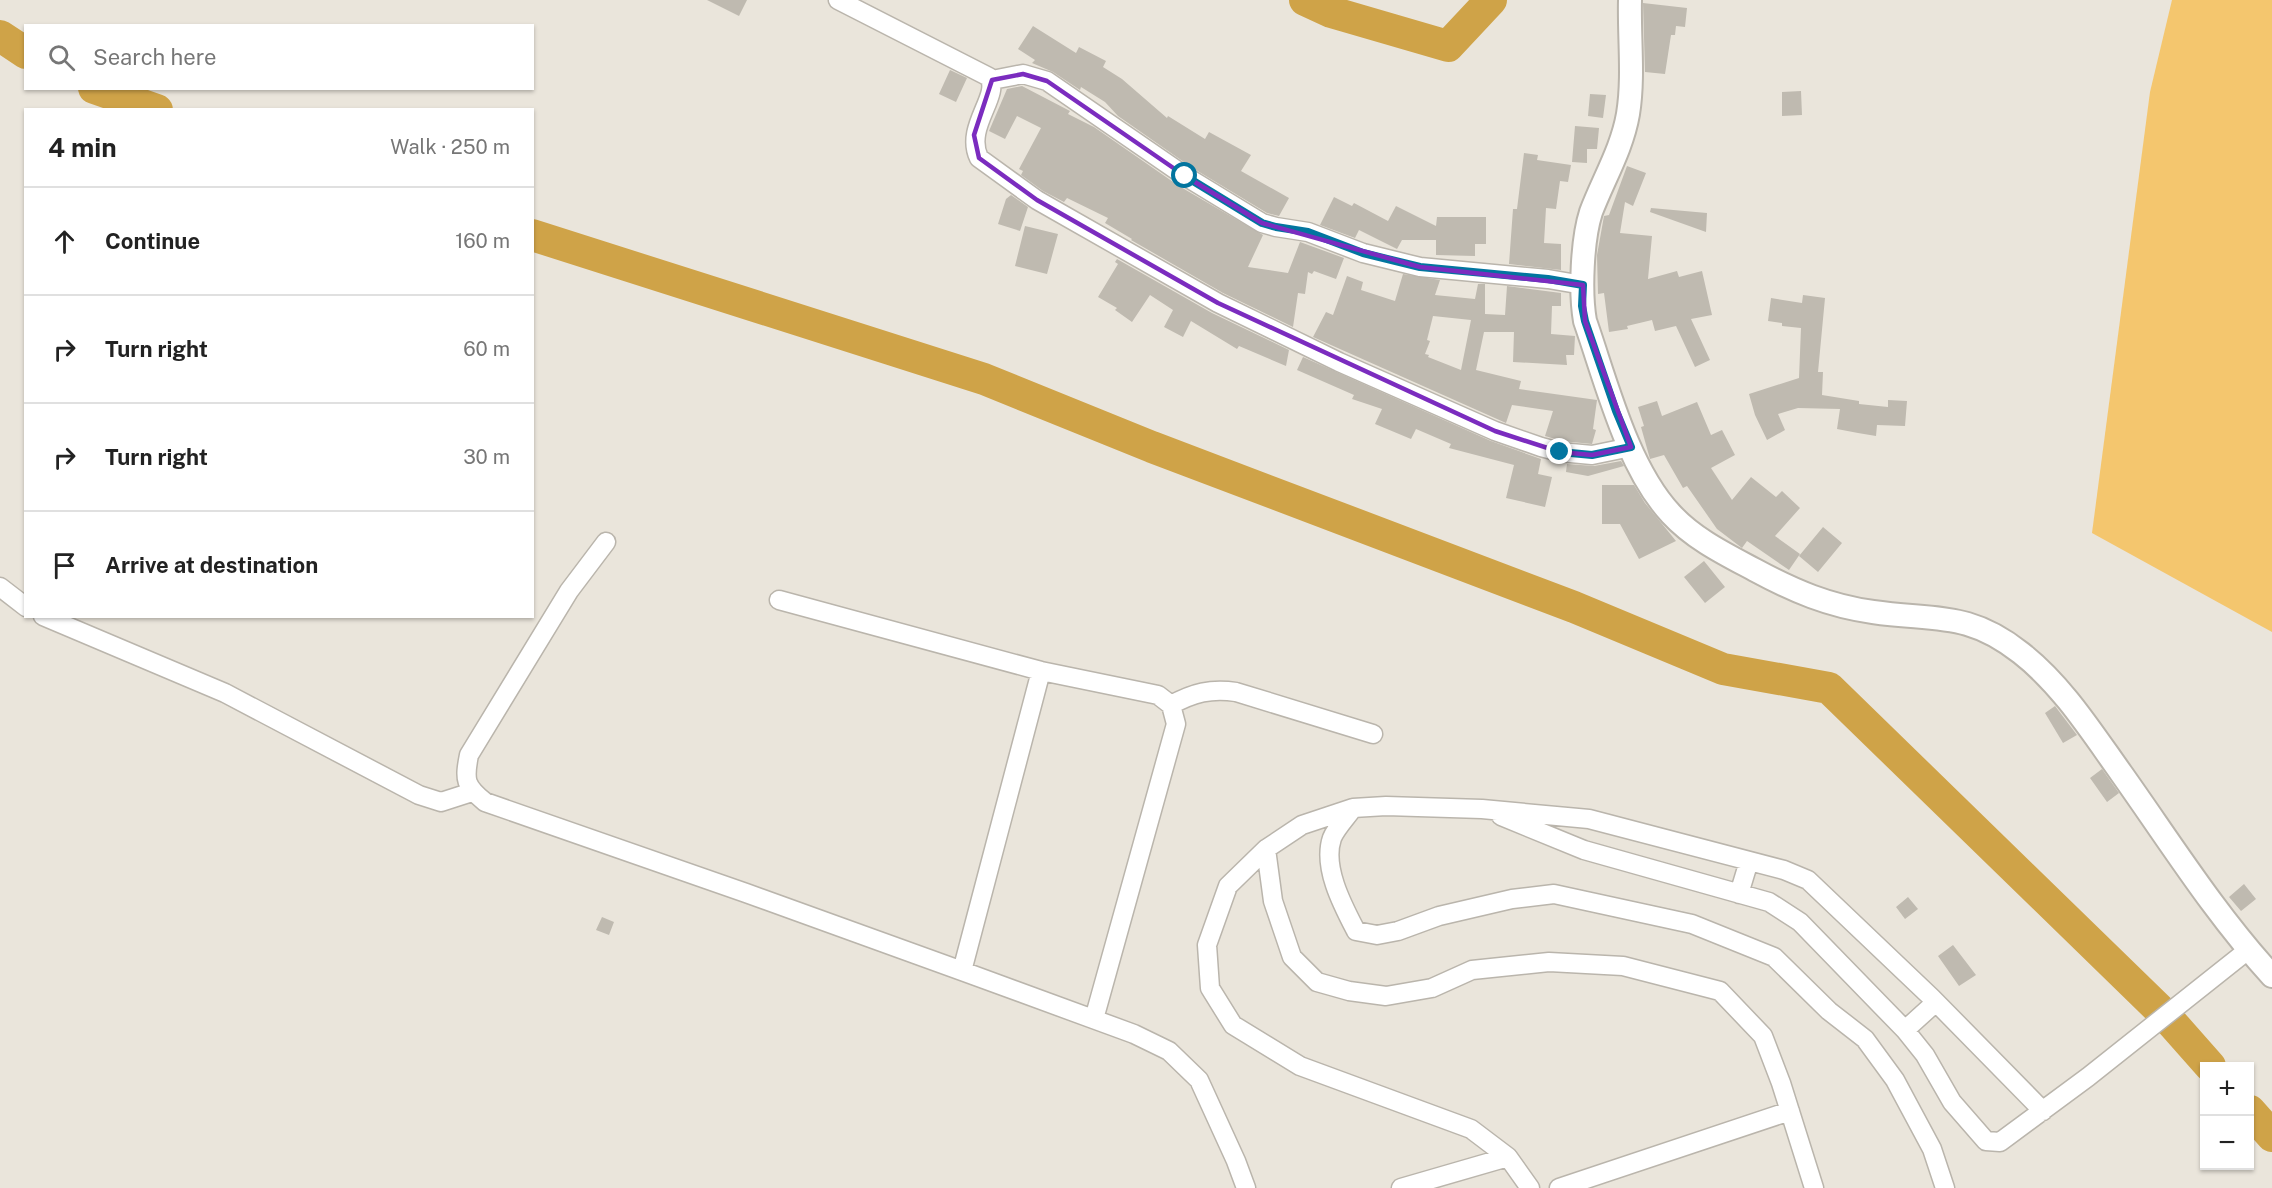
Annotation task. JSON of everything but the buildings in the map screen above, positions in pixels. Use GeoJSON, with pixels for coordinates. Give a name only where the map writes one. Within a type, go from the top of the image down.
{"type":"FeatureCollection","features":[{"type":"Feature","properties":{"kind":"main road"},"geometry":{"type":"LineString","coordinates":[[1630,0],[1631,86],[1628,115],[1587,226],[1582,306],[1616,411],[1653,490],[1670,513],[1699,538],[1784,586],[1829,604],[1874,612],[1962,621],[1990,631],[2024,655],[2069,702],[2231,929],[2272,976]]}},
{"type":"Feature","properties":{"kind":"street"},"geometry":{"type":"LineString","coordinates":[[838,0],[992,80]]}},
{"type":"Feature","properties":{"kind":"street"},"geometry":{"type":"LineString","coordinates":[[992,80],[1023,74],[1047,81],[1185,176],[1262,223],[1308,232],[1363,253],[1420,267],[1548,279],[1583,285]]}},
{"type":"Feature","properties":{"kind":"street"},"geometry":{"type":"LineString","coordinates":[[992,80],[992,89],[974,135],[974,148],[978,158],[1037,200],[1246,317],[1339,362],[1495,431],[1541,447],[1578,455],[1592,455],[1631,447]]}},
{"type":"Feature","properties":{"kind":"street"},"geometry":{"type":"LineString","coordinates":[[606,542],[569,591],[469,756],[465,776],[472,792],[484,802],[962,971],[1134,1034],[1169,1051],[1199,1080],[1246,1188]]}},
{"type":"Feature","properties":{"kind":"street"},"geometry":{"type":"LineString","coordinates":[[0,587],[24,605]]}},
{"type":"Feature","properties":{"kind":"street"},"geometry":{"type":"LineString","coordinates":[[779,600],[1041,671],[1158,695],[1171,705],[1176,724],[1094,1019]]}},
{"type":"Feature","properties":{"kind":"street"},"geometry":{"type":"LineString","coordinates":[[48,618],[225,693],[419,795],[441,802],[472,792]]}},
{"type":"Feature","properties":{"kind":"street"},"geometry":{"type":"LineString","coordinates":[[962,971],[1041,671]]}},
{"type":"Feature","properties":{"kind":"street"},"geometry":{"type":"LineString","coordinates":[[1171,705],[1196,693],[1219,689],[1236,692],[1373,734]]}},
{"type":"Feature","properties":{"kind":"street"},"geometry":{"type":"LineString","coordinates":[[1530,1188],[1508,1157],[1471,1129],[1300,1066],[1233,1024],[1210,988],[1207,945],[1228,886],[1266,849],[1302,825],[1353,808],[1386,806],[1482,809],[1589,819],[1784,870],[1808,880],[1936,1002],[2043,1111]]}},
{"type":"Feature","properties":{"kind":"street"},"geometry":{"type":"LineString","coordinates":[[1353,808],[1332,838],[1330,865],[1341,901],[1356,931],[1377,935],[1398,931],[1439,916],[1512,899],[1554,894],[1692,924],[1774,957],[1829,1011],[1865,1039],[1895,1080],[1932,1149],[1945,1188]]}},
{"type":"Feature","properties":{"kind":"street"},"geometry":{"type":"LineString","coordinates":[[1482,809],[1584,850],[1769,902],[1800,922],[1905,1030],[1925,1055],[1952,1101],[1986,1141],[2000,1142],[2043,1111],[2248,950]]}},
{"type":"Feature","properties":{"kind":"street"},"geometry":{"type":"LineString","coordinates":[[1266,849],[1273,901],[1292,957],[1317,982],[1349,991],[1386,996],[1432,988],[1472,970],[1549,962],[1623,966],[1720,991],[1763,1036],[1815,1188]]}},
{"type":"Feature","properties":{"kind":"street"},"geometry":{"type":"LineString","coordinates":[[1739,894],[1749,861]]}},
{"type":"Feature","properties":{"kind":"street"},"geometry":{"type":"LineString","coordinates":[[1905,1030],[1936,1002]]}},
{"type":"Feature","properties":{"kind":"street"},"geometry":{"type":"LineString","coordinates":[[1559,1188],[1790,1111]]}},
{"type":"Feature","properties":{"kind":"street"},"geometry":{"type":"LineString","coordinates":[[1401,1188],[1508,1157]]}},
{"type":"Feature","properties":{"kind":"highlighted area"},"geometry":{"type":"Polygon","coordinates":[[[1023,74],[1047,81],[1185,176],[1262,223],[1420,267],[1583,285],[1585,321],[1631,447],[1592,455],[1560,452],[1495,431],[1218,303],[1037,200],[979,158],[974,135],[992,80],[1023,74]]]}},
{"type":"Feature","properties":{"kind":"shaded area"},"geometry":{"type":"Polygon","coordinates":[[[2172,0],[2272,0],[2272,632],[2092,533],[2150,92],[2172,0]]]}},
{"type":"Feature","properties":{"kind":"waterway"},"geometry":{"type":"LineString","coordinates":[[1305,0],[1331,12],[1448,46],[1491,0]]}},
{"type":"Feature","properties":{"kind":"waterway"},"geometry":{"type":"LineString","coordinates":[[0,36],[24,52]]}},
{"type":"Feature","properties":{"kind":"waterway"},"geometry":{"type":"LineString","coordinates":[[100,90],[151,108]]}},
{"type":"Feature","properties":{"kind":"waterway"},"geometry":{"type":"LineString","coordinates":[[534,236],[984,379],[1152,447],[1574,607],[1723,669],[1829,688],[2164,1014],[2206,1062]]}},
{"type":"Feature","properties":{"kind":"waterway"},"geometry":{"type":"LineString","coordinates":[[2254,1116],[2272,1136]]}},
{"type":"Feature","properties":{"kind":"route"},"geometry":{"type":"LineString","coordinates":[[1185,176],[1262,223],[1308,232],[1363,253],[1420,267],[1548,279],[1583,285],[1582,306],[1585,321],[1631,447],[1592,455],[1560,452]]}}]}
